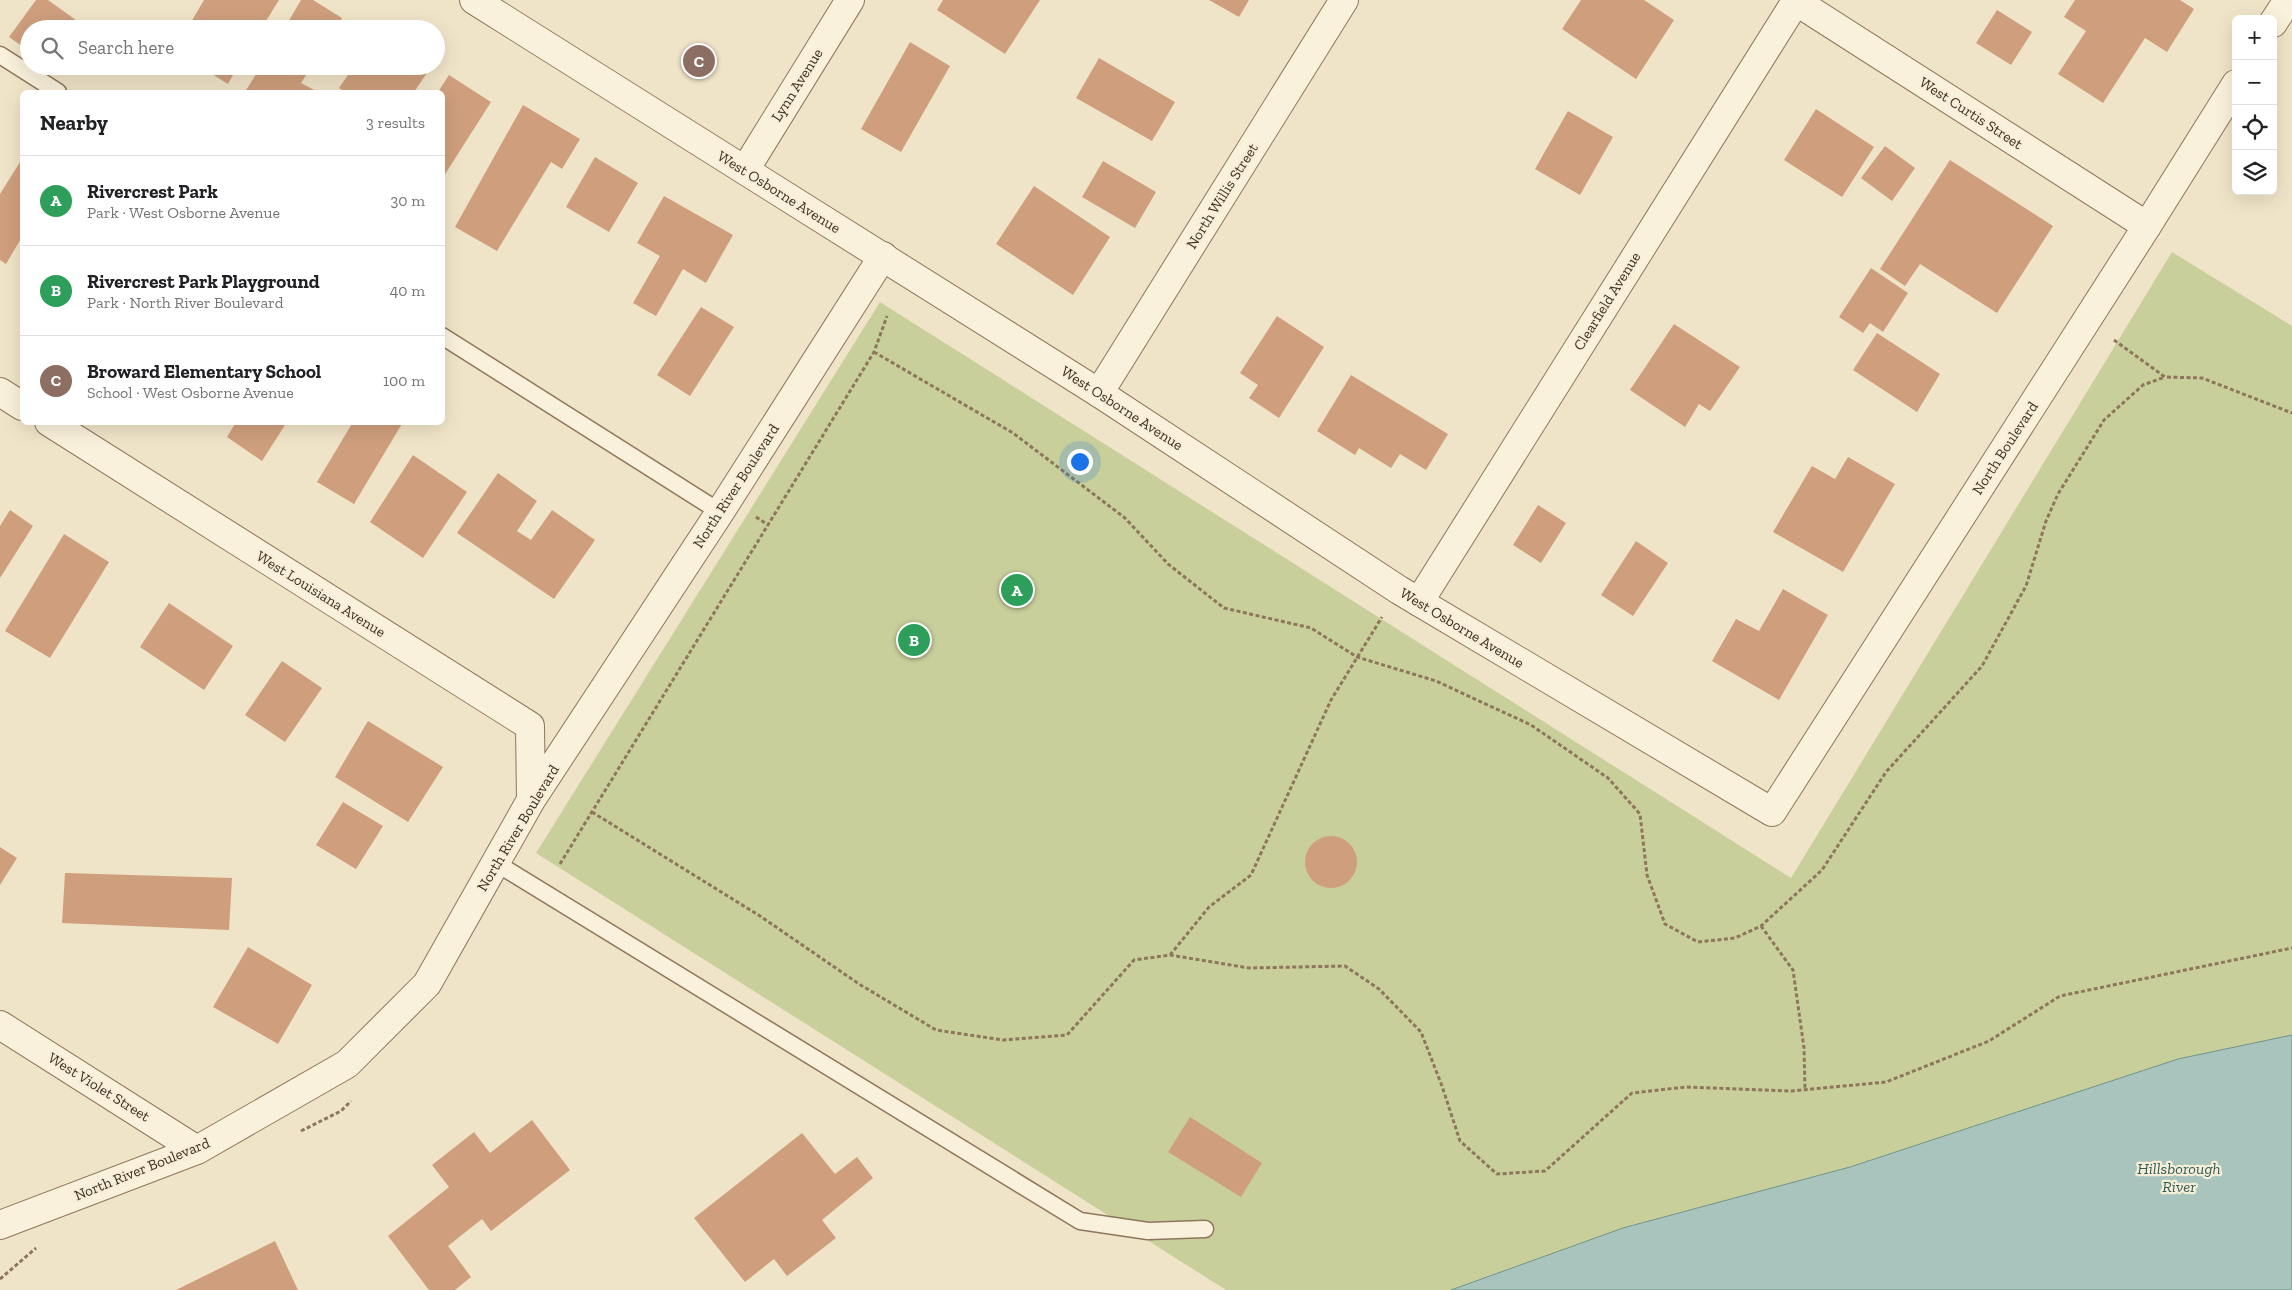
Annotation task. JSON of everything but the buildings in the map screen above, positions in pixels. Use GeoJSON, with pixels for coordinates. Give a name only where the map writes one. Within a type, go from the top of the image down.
{"type":"FeatureCollection","features":[{"type":"Feature","properties":{"kind":"street","name":"West Osborne Avenue"},"geometry":{"type":"LineString","coordinates":[[474,0],[1099,393],[1419,602],[1772,812]]}},
{"type":"Feature","properties":{"kind":"street","name":"Lynn Avenue"},"geometry":{"type":"LineString","coordinates":[[745,170],[850,0]]}},
{"type":"Feature","properties":{"kind":"street","name":"North Willis Street"},"geometry":{"type":"LineString","coordinates":[[1099,393],[1344,0]]}},
{"type":"Feature","properties":{"kind":"street","name":"West Curtis Street"},"geometry":{"type":"LineString","coordinates":[[1795,0],[2147,226]]}},
{"type":"Feature","properties":{"kind":"street","name":"Clearfield Avenue"},"geometry":{"type":"LineString","coordinates":[[1419,602],[1795,0]]}},
{"type":"Feature","properties":{"kind":"street"},"geometry":{"type":"LineString","coordinates":[[2277,18],[2288,0]]}},
{"type":"Feature","properties":{"kind":"street","name":"North Boulevard"},"geometry":{"type":"LineString","coordinates":[[1772,812],[2232,90]]}},
{"type":"Feature","properties":{"kind":"street","name":"North River Boulevard"},"geometry":{"type":"LineString","coordinates":[[0,1225],[197,1150],[347,1064],[427,984],[531,800],[720,512],[883,256]]}},
{"type":"Feature","properties":{"kind":"street"},"geometry":{"type":"LineString","coordinates":[[0,392],[20,405]]}},
{"type":"Feature","properties":{"kind":"street","name":"West Louisiana Avenue"},"geometry":{"type":"LineString","coordinates":[[54,425],[530,726],[531,800]]}},
{"type":"Feature","properties":{"kind":"street","name":"West Violet Street"},"geometry":{"type":"LineString","coordinates":[[0,1025],[197,1150]]}},
{"type":"Feature","properties":{"kind":"lane"},"geometry":{"type":"LineString","coordinates":[[0,56],[20,68]]}},
{"type":"Feature","properties":{"kind":"lane"},"geometry":{"type":"LineString","coordinates":[[31,75],[55,90]]}},
{"type":"Feature","properties":{"kind":"lane"},"geometry":{"type":"LineString","coordinates":[[445,338],[720,512]]}},
{"type":"Feature","properties":{"kind":"lane"},"geometry":{"type":"LineString","coordinates":[[496,863],[1080,1221],[1148,1231],[1205,1229]]}},
{"type":"Feature","properties":{"kind":"path"},"geometry":{"type":"LineString","coordinates":[[560,864],[874,352],[888,312]]}},
{"type":"Feature","properties":{"kind":"path"},"geometry":{"type":"LineString","coordinates":[[2111,338],[2165,377]]}},
{"type":"Feature","properties":{"kind":"path"},"geometry":{"type":"LineString","coordinates":[[874,352],[1012,433],[1125,518],[1168,564],[1224,608],[1311,628],[1357,657],[1436,681],[1531,725],[1608,778],[1640,814],[1646,875],[1665,924],[1698,942],[1734,938],[1761,926],[1822,870],[1886,772],[1982,666],[2026,586],[2046,521],[2058,494],[2104,420],[2143,385],[2165,377],[2202,378],[2292,413]]}},
{"type":"Feature","properties":{"kind":"path"},"geometry":{"type":"LineString","coordinates":[[1170,955],[1209,907],[1251,875],[1331,700],[1385,612]]}},
{"type":"Feature","properties":{"kind":"path"},"geometry":{"type":"LineString","coordinates":[[592,812],[760,916],[859,984],[936,1030],[1004,1040],[1067,1035],[1134,960],[1170,955],[1249,968],[1345,966],[1379,989],[1421,1032],[1442,1086],[1460,1141],[1497,1174],[1545,1171],[1632,1093],[1686,1087],[1805,1090],[1886,1082],[1988,1041],[2060,996],[2292,948]]}},
{"type":"Feature","properties":{"kind":"path"},"geometry":{"type":"LineString","coordinates":[[1761,926],[1793,970],[1804,1048],[1805,1090]]}},
{"type":"Feature","properties":{"kind":"green space"},"geometry":{"type":"Polygon","coordinates":[[[2172,252],[2292,326],[2292,1035],[2178,1059],[1850,1167],[1623,1228],[1451,1290],[1226,1290],[536,853],[880,302],[1791,878],[2172,252]]]}},
{"type":"Feature","properties":{"kind":"water","name":"Hillsborough River"},"geometry":{"type":"Polygon","coordinates":[[[2292,1035],[2292,1290],[1451,1290],[1623,1228],[1850,1167],[2178,1059],[2292,1035]]]}},
{"type":"Feature","properties":{"kind":"place","name":"Broward Elementary School"},"geometry":{"type":"Point","coordinates":[699,61]}},
{"type":"Feature","properties":{"kind":"place","name":"Rivercrest Park"},"geometry":{"type":"Point","coordinates":[1017,590]}},
{"type":"Feature","properties":{"kind":"place","name":"Rivercrest Park Playground"},"geometry":{"type":"Point","coordinates":[914,640]}}]}
